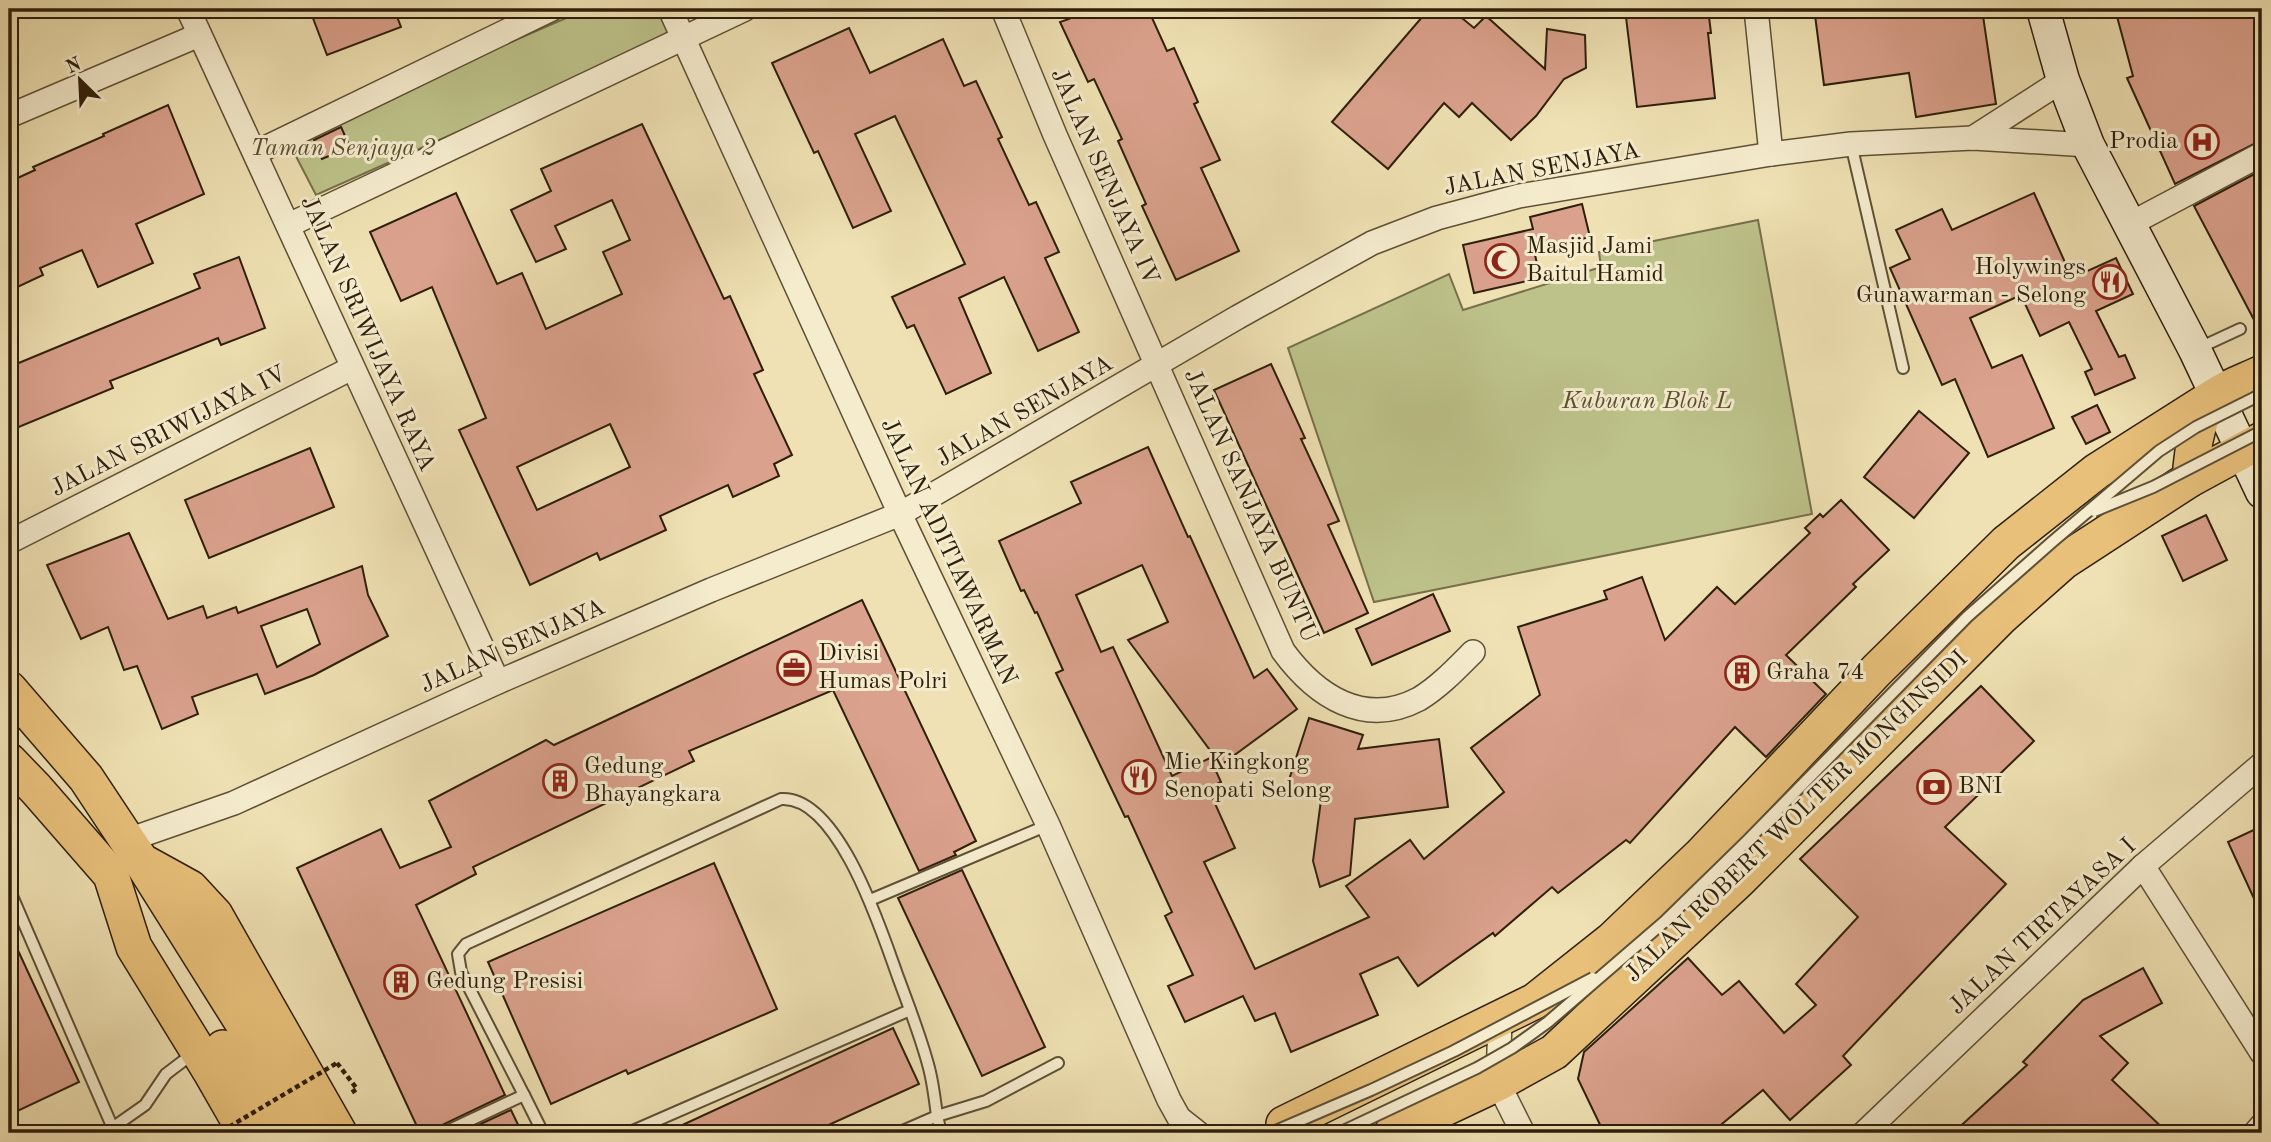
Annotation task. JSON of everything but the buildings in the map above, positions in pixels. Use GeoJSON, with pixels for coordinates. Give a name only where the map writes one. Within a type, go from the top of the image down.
{"type":"FeatureCollection","features":[{"type":"Feature","properties":{"kind":"main road"},"geometry":{"type":"LineString","coordinates":[[2043,9],[2063,80],[2088,145],[2195,350],[2216,396],[2255,441],[2262,492]]}},
{"type":"Feature","properties":{"kind":"main road","name":"JALAN ROBERT WOLTER MONGINSIDI"},"geometry":{"type":"LineString","coordinates":[[1269,1133],[1535,1001],[1612,940],[1700,856],[1877,670],[2006,543],[2096,471],[2216,396],[2262,373]]}},
{"type":"Feature","properties":{"kind":"main road"},"geometry":{"type":"LineString","coordinates":[[2190,479],[2195,436],[2204,414],[2216,396]]}},
{"type":"Feature","properties":{"kind":"main road","name":"JALAN ROBERT WOLTER MONGINSIDI"},"geometry":{"type":"LineString","coordinates":[[1391,1133],[1499,1083],[1554,1052],[1739,880],[2001,617],[2064,561],[2190,479],[2255,441]]}},
{"type":"Feature","properties":{"kind":"main road"},"geometry":{"type":"LineString","coordinates":[[9,689],[86,778],[127,859],[278,1133]]}},
{"type":"Feature","properties":{"kind":"main road"},"geometry":{"type":"LineString","coordinates":[[17,773],[127,859],[190,888],[215,915],[339,1133]]}},
{"type":"Feature","properties":{"kind":"main road"},"geometry":{"type":"LineString","coordinates":[[1700,856],[1739,880]]}},
{"type":"Feature","properties":{"kind":"main road"},"geometry":{"type":"LineString","coordinates":[[127,859],[134,947],[197,1050],[234,1132]]}},
{"type":"Feature","properties":{"kind":"main road"},"geometry":{"type":"LineString","coordinates":[[127,859],[312,1133]]}},
{"type":"Feature","properties":{"kind":"street","name":"JALAN SRIWIJAYA RAYA"},"geometry":{"type":"LineString","coordinates":[[188,9],[498,682]]}},
{"type":"Feature","properties":{"kind":"street"},"geometry":{"type":"LineString","coordinates":[[255,153],[552,9]]}},
{"type":"Feature","properties":{"kind":"street","name":"JALAN ADITIAWARMAN"},"geometry":{"type":"LineString","coordinates":[[670,9],[900,514],[1048,825],[1181,1126],[1198,1133]]}},
{"type":"Feature","properties":{"kind":"street"},"geometry":{"type":"LineString","coordinates":[[289,225],[745,9]]}},
{"type":"Feature","properties":{"kind":"street","name":"JALAN SENJAYA IV"},"geometry":{"type":"LineString","coordinates":[[1003,9],[1055,135],[1157,365]]}},
{"type":"Feature","properties":{"kind":"street"},"geometry":{"type":"LineString","coordinates":[[1756,9],[1771,154]]}},
{"type":"Feature","properties":{"kind":"street"},"geometry":{"type":"LineString","coordinates":[[9,116],[199,35]]}},
{"type":"Feature","properties":{"kind":"street","name":"JALAN SENJAYA"},"geometry":{"type":"LineString","coordinates":[[1973,138],[2063,80]]}},
{"type":"Feature","properties":{"kind":"street","name":"JALAN SENJAYA"},"geometry":{"type":"LineString","coordinates":[[127,859],[234,803],[498,682],[711,590],[900,514],[1238,317],[1373,243],[1437,218],[1519,196],[1771,154],[1851,144],[1973,138],[2088,145]]}},
{"type":"Feature","properties":{"kind":"street"},"geometry":{"type":"LineString","coordinates":[[2130,224],[2262,154]]}},
{"type":"Feature","properties":{"kind":"street","name":"JALAN SANJAYA BUNTU"},"geometry":{"type":"LineString","coordinates":[[1157,365],[1283,651],[1295,667],[1322,691],[1354,708],[1372,711],[1398,707],[1419,698],[1443,681],[1473,652]]}},
{"type":"Feature","properties":{"kind":"street","name":"JALAN SRIWIJAYA IV"},"geometry":{"type":"LineString","coordinates":[[9,542],[352,368]]}},
{"type":"Feature","properties":{"kind":"street","name":"JALAN TIRTAYASA I"},"geometry":{"type":"LineString","coordinates":[[1864,1133],[2143,866],[2262,764]]}},
{"type":"Feature","properties":{"kind":"street"},"geometry":{"type":"LineString","coordinates":[[2143,866],[2262,1053]]}},
{"type":"Feature","properties":{"kind":"street"},"geometry":{"type":"LineString","coordinates":[[1500,1019],[1499,1083],[1522,1133]]}},
{"type":"Feature","properties":{"kind":"street"},"geometry":{"type":"LineString","coordinates":[[2255,1133],[2262,1125]]}},
{"type":"Feature","properties":{"kind":"lane"},"geometry":{"type":"LineString","coordinates":[[1851,144],[1903,368]]}},
{"type":"Feature","properties":{"kind":"lane"},"geometry":{"type":"LineString","coordinates":[[2195,350],[2240,329]]}},
{"type":"Feature","properties":{"kind":"lane"},"geometry":{"type":"LineString","coordinates":[[1339,1133],[1477,1068],[1512,1048],[1548,1022],[1611,970],[1747,841],[1967,617],[2159,452],[2196,427],[2262,394]]}},
{"type":"Feature","properties":{"kind":"lane"},"geometry":{"type":"LineString","coordinates":[[2085,515],[2255,441]]}},
{"type":"Feature","properties":{"kind":"lane"},"geometry":{"type":"LineString","coordinates":[[542,1133],[461,972],[458,954],[466,944],[781,799],[798,800],[823,820],[840,842],[870,900],[930,1069],[941,1133]]}},
{"type":"Feature","properties":{"kind":"lane"},"geometry":{"type":"LineString","coordinates":[[870,900],[1048,825]]}},
{"type":"Feature","properties":{"kind":"lane"},"geometry":{"type":"LineString","coordinates":[[9,889],[111,1132],[145,1105],[166,1074],[197,1050]]}},
{"type":"Feature","properties":{"kind":"lane"},"geometry":{"type":"LineString","coordinates":[[1269,1133],[1454,1051],[1611,970]]}},
{"type":"Feature","properties":{"kind":"lane"},"geometry":{"type":"LineString","coordinates":[[628,1133],[910,1010]]}},
{"type":"Feature","properties":{"kind":"lane"},"geometry":{"type":"LineString","coordinates":[[898,1133],[937,1116],[986,1101],[1058,1063]]}},
{"type":"Feature","properties":{"kind":"lane"},"geometry":{"type":"LineString","coordinates":[[443,1133],[524,1095]]}},
{"type":"Feature","properties":{"kind":"path"},"geometry":{"type":"LineString","coordinates":[[234,1132],[337,1063]]}},
{"type":"Feature","properties":{"kind":"green space","name":"Taman Senjaya 2"},"geometry":{"type":"Polygon","coordinates":[[[587,9],[664,9],[674,35],[316,195],[287,139],[587,9]]]}},
{"type":"Feature","properties":{"kind":"green space","name":"Kuburan Blok L"},"geometry":{"type":"Polygon","coordinates":[[[1758,220],[1812,514],[1374,602],[1288,348],[1449,274],[1463,310],[1601,267],[1599,252],[1758,220]]]}},
{"type":"Feature","properties":{"kind":"place","name":"Prodia"},"geometry":{"type":"Point","coordinates":[2202,142]}},
{"type":"Feature","properties":{"kind":"place","name":"Masjid Jami Baitul Hamid"},"geometry":{"type":"Point","coordinates":[1502,261]}},
{"type":"Feature","properties":{"kind":"place","name":"Holywings Gunawarman - Selong"},"geometry":{"type":"Point","coordinates":[2110,282]}},
{"type":"Feature","properties":{"kind":"place","name":"Divisi Humas Polri"},"geometry":{"type":"Point","coordinates":[794,668]}},
{"type":"Feature","properties":{"kind":"place","name":"Graha 74"},"geometry":{"type":"Point","coordinates":[1742,673]}},
{"type":"Feature","properties":{"kind":"place","name":"Mie Kingkong Senopati Selong"},"geometry":{"type":"Point","coordinates":[1139,777]}},
{"type":"Feature","properties":{"kind":"place","name":"Gedung Bhayangkara"},"geometry":{"type":"Point","coordinates":[560,781]}},
{"type":"Feature","properties":{"kind":"place","name":"BNI"},"geometry":{"type":"Point","coordinates":[1934,787]}},
{"type":"Feature","properties":{"kind":"place","name":"Gedung Presisi"},"geometry":{"type":"Point","coordinates":[401,982]}}]}
